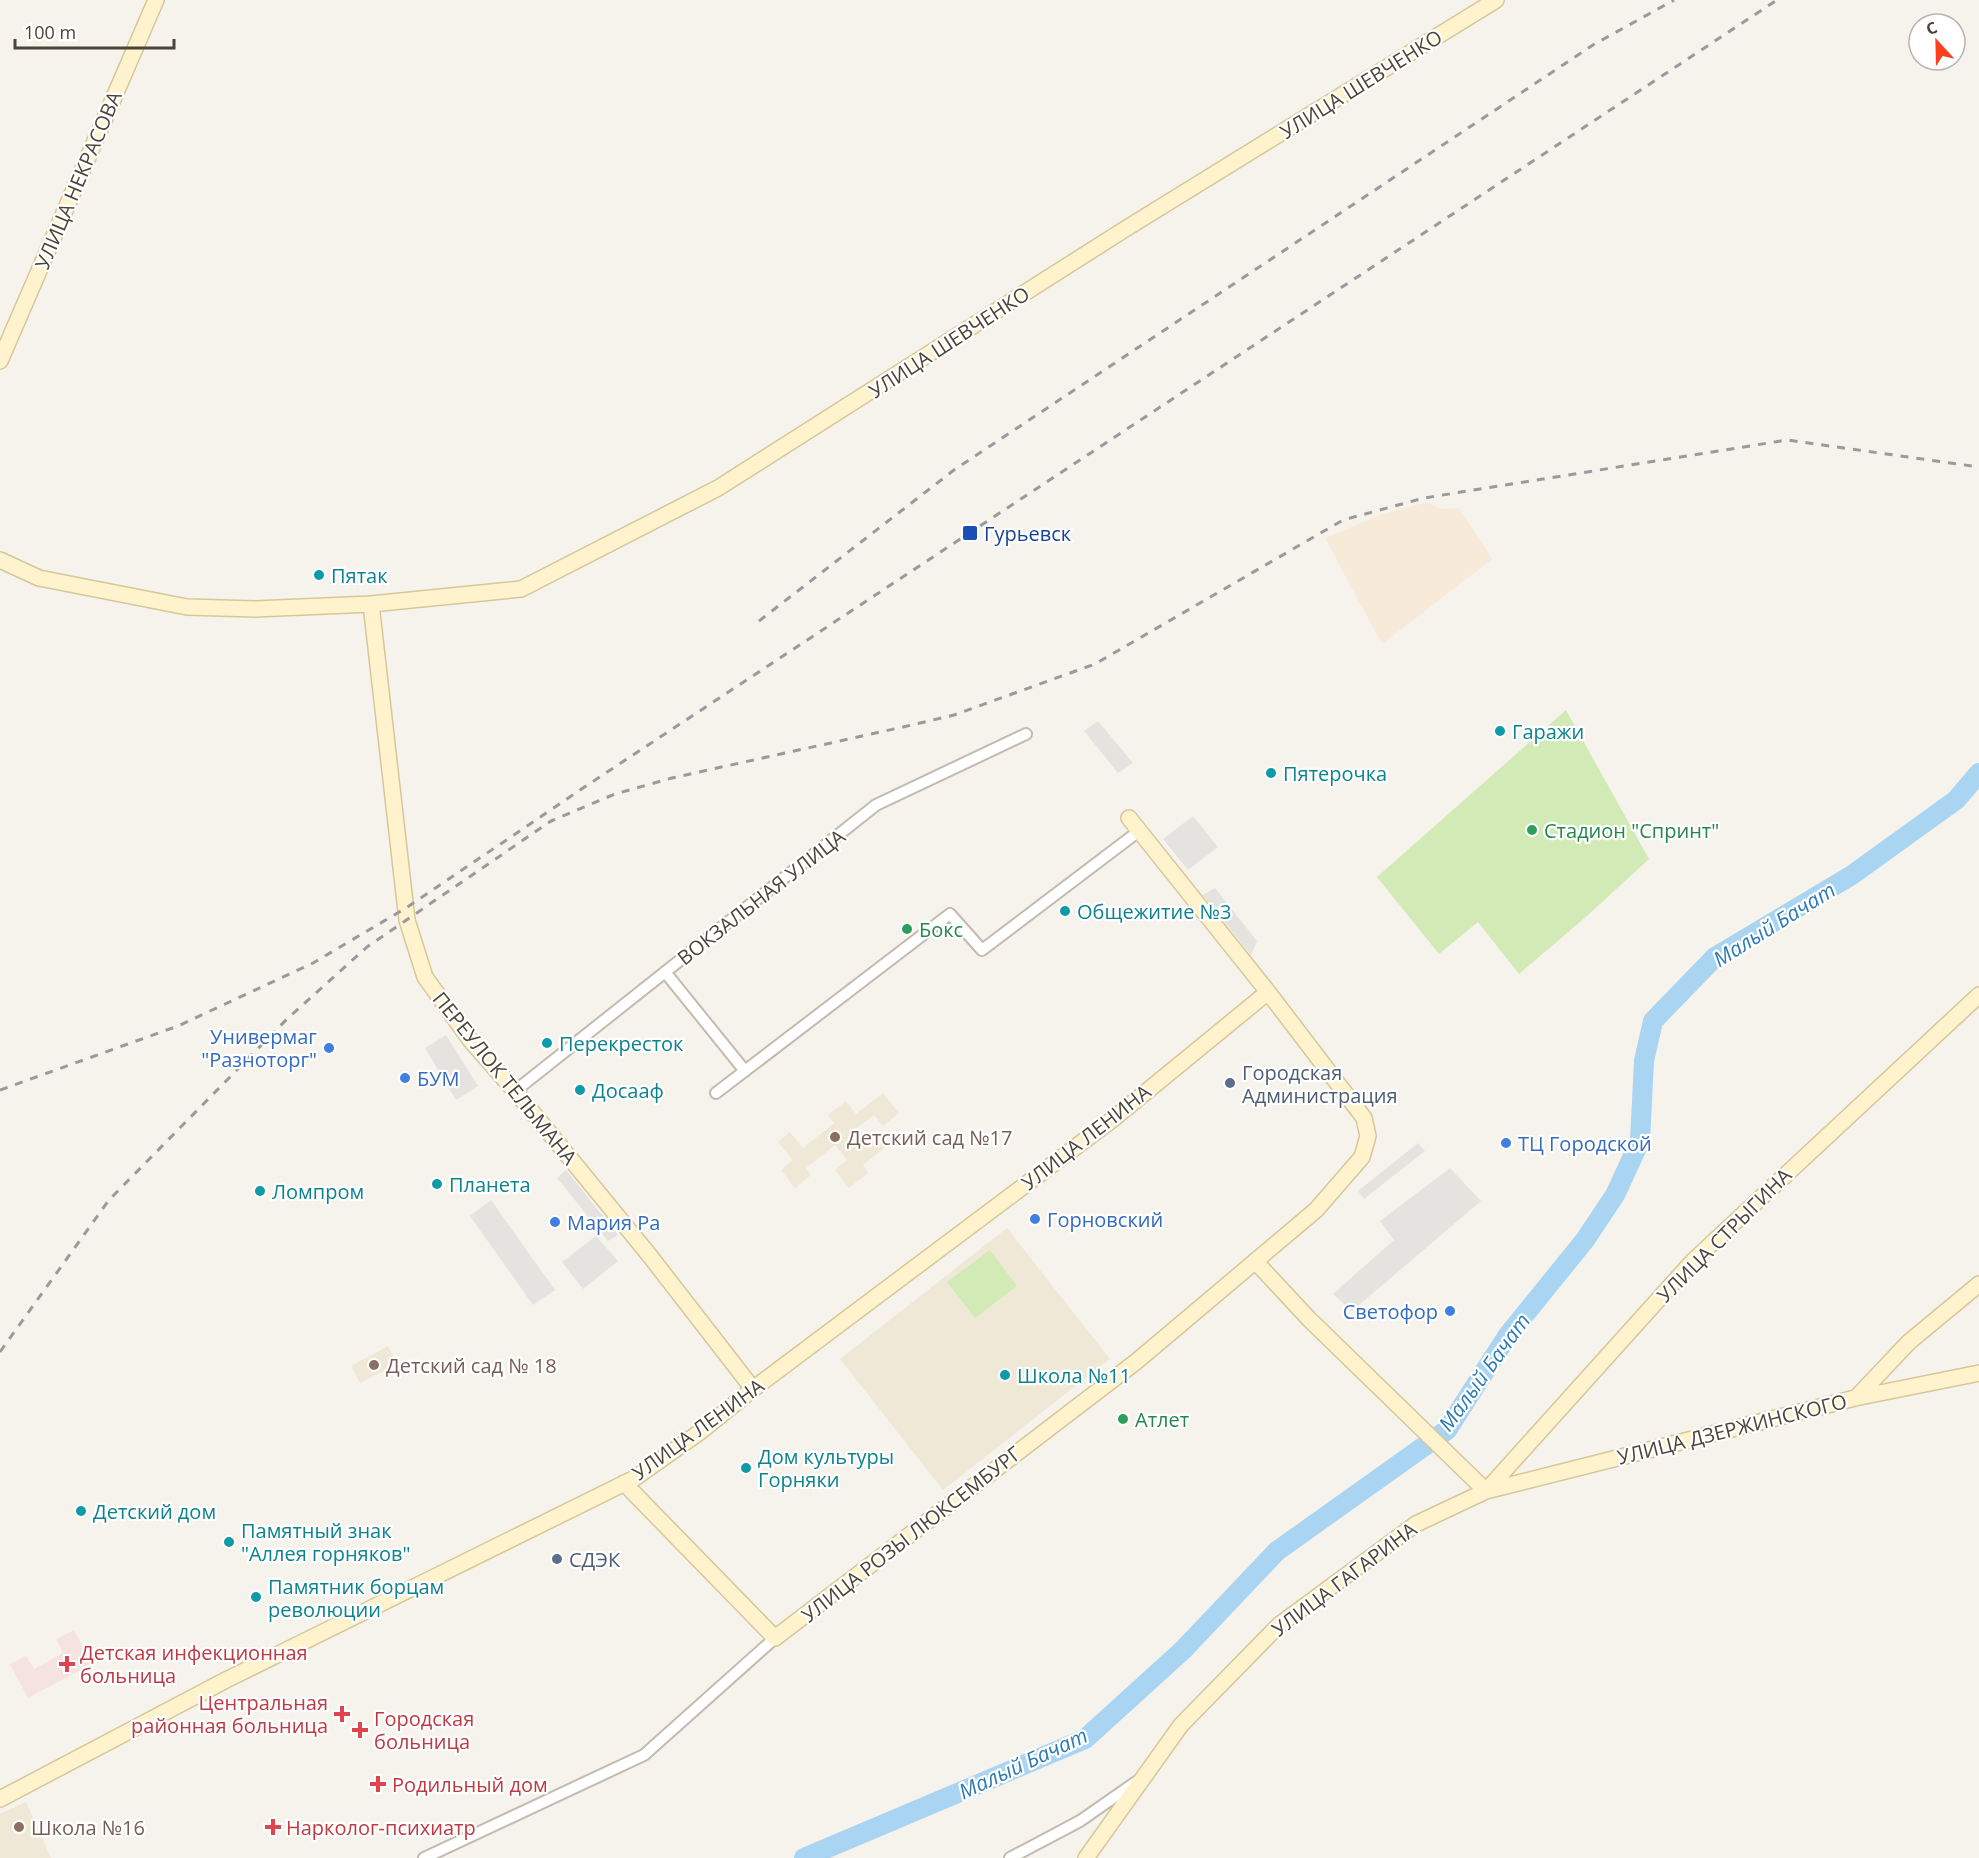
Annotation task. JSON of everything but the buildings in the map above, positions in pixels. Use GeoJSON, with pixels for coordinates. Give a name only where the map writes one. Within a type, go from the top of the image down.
{"type":"FeatureCollection","features":[{"type":"Feature","properties":{"kind":"street","name":"УЛИЦА НЕКРАСОВА"},"geometry":{"type":"LineString","coordinates":[[0,361],[156,0]]}},
{"type":"Feature","properties":{"kind":"street","name":"УЛИЦА ШЕВЧЕНКО"},"geometry":{"type":"LineString","coordinates":[[0,560],[39,578],[187,607],[255,609],[371,604],[521,589],[718,488],[1122,231],[1496,0]]}},
{"type":"Feature","properties":{"kind":"street","name":"ПЕРЕУЛОК ТЕЛЬМАНА"},"geometry":{"type":"LineString","coordinates":[[371,604],[407,920],[425,977],[471,1041],[515,1091],[650,1256],[753,1389]]}},
{"type":"Feature","properties":{"kind":"street","name":"ВОКЗАЛЬНАЯ УЛИЦА"},"geometry":{"type":"LineString","coordinates":[[515,1091],[876,806],[1026,734]]}},
{"type":"Feature","properties":{"kind":"street"},"geometry":{"type":"LineString","coordinates":[[716,1093],[950,914],[982,950],[1134,824],[1268,992]]}},
{"type":"Feature","properties":{"kind":"street"},"geometry":{"type":"LineString","coordinates":[[665,972],[745,1071]]}},
{"type":"Feature","properties":{"kind":"street","name":"УЛИЦА РОЗЫ ЛЮКСЕМБУРГ"},"geometry":{"type":"LineString","coordinates":[[424,1858],[644,1755],[775,1638],[1137,1360],[1316,1210],[1362,1157],[1368,1136],[1364,1118],[1268,992]]}},
{"type":"Feature","properties":{"kind":"street","name":"УЛИЦА ЛЕНИНА"},"geometry":{"type":"LineString","coordinates":[[0,1799],[226,1680],[624,1483],[700,1432],[753,1389],[1113,1119],[1268,992]]}},
{"type":"Feature","properties":{"kind":"street","name":"УЛИЦА СТРЫГИНА"},"geometry":{"type":"LineString","coordinates":[[1486,1491],[1693,1261],[1979,995]]}},
{"type":"Feature","properties":{"kind":"street"},"geometry":{"type":"LineString","coordinates":[[1255,1261],[1309,1319],[1486,1491]]}},
{"type":"Feature","properties":{"kind":"street"},"geometry":{"type":"LineString","coordinates":[[1855,1398],[1909,1342],[1979,1284]]}},
{"type":"Feature","properties":{"kind":"street","name":"УЛИЦА ДЗЕРЖИНСКОГО"},"geometry":{"type":"LineString","coordinates":[[1486,1491],[1855,1398],[1979,1372]]}},
{"type":"Feature","properties":{"kind":"street"},"geometry":{"type":"LineString","coordinates":[[624,1483],[775,1638]]}},
{"type":"Feature","properties":{"kind":"street","name":"УЛИЦА ГАГАРИНА"},"geometry":{"type":"LineString","coordinates":[[1086,1858],[1181,1725],[1279,1625],[1416,1524],[1486,1491]]}},
{"type":"Feature","properties":{"kind":"street"},"geometry":{"type":"LineString","coordinates":[[1010,1858],[1080,1821],[1146,1775]]}},
{"type":"Feature","properties":{"kind":"shaded area"},"geometry":{"type":"Polygon","coordinates":[[[1427,502],[1440,509],[1459,508],[1492,559],[1382,644],[1325,538],[1380,515],[1427,502]]]}},
{"type":"Feature","properties":{"kind":"shaded area"},"geometry":{"type":"Polygon","coordinates":[[[1098,721],[1133,763],[1118,773],[1084,731],[1098,721]]]}},
{"type":"Feature","properties":{"kind":"shaded area"},"geometry":{"type":"Polygon","coordinates":[[[1193,816],[1218,847],[1188,870],[1163,839],[1193,816]]]}},
{"type":"Feature","properties":{"kind":"shaded area"},"geometry":{"type":"Polygon","coordinates":[[[1215,888],[1257,941],[1251,955],[1203,895],[1215,888]]]}},
{"type":"Feature","properties":{"kind":"shaded area"},"geometry":{"type":"Polygon","coordinates":[[[446,1035],[478,1086],[456,1100],[425,1048],[446,1035]]]}},
{"type":"Feature","properties":{"kind":"shaded area","name":"Детский сад №17"},"geometry":{"type":"Polygon","coordinates":[[[883,1093],[899,1113],[883,1126],[874,1115],[850,1133],[859,1144],[875,1132],[887,1146],[863,1165],[868,1173],[849,1188],[835,1170],[847,1160],[835,1145],[806,1168],[811,1175],[795,1188],[781,1170],[793,1160],[778,1142],[790,1132],[803,1148],[834,1123],[828,1115],[846,1101],[856,1114],[883,1093]]]}},
{"type":"Feature","properties":{"kind":"shaded area"},"geometry":{"type":"Polygon","coordinates":[[[1418,1143],[1425,1151],[1364,1199],[1358,1191],[1418,1143]]]}},
{"type":"Feature","properties":{"kind":"shaded area"},"geometry":{"type":"Polygon","coordinates":[[[1450,1168],[1481,1201],[1352,1311],[1333,1294],[1394,1240],[1380,1221],[1450,1168]]]}},
{"type":"Feature","properties":{"kind":"shaded area"},"geometry":{"type":"Polygon","coordinates":[[[566,1170],[618,1235],[608,1241],[557,1178],[566,1170]]]}},
{"type":"Feature","properties":{"kind":"shaded area"},"geometry":{"type":"Polygon","coordinates":[[[491,1200],[555,1290],[533,1305],[470,1216],[491,1200]]]}},
{"type":"Feature","properties":{"kind":"shaded area"},"geometry":{"type":"Polygon","coordinates":[[[1007,1228],[1110,1359],[943,1490],[840,1359],[1007,1228]]]}},
{"type":"Feature","properties":{"kind":"shaded area"},"geometry":{"type":"Polygon","coordinates":[[[596,1236],[618,1261],[583,1289],[562,1262],[596,1236]]]}},
{"type":"Feature","properties":{"kind":"shaded area","name":"Детский сад № 18"},"geometry":{"type":"Polygon","coordinates":[[[388,1346],[397,1364],[360,1383],[351,1366],[388,1346]]]}},
{"type":"Feature","properties":{"kind":"shaded area","name":"Детская инфекционная больница"},"geometry":{"type":"Polygon","coordinates":[[[74,1630],[92,1664],[28,1698],[10,1664],[26,1656],[34,1669],[63,1653],[56,1639],[74,1630]]]}},
{"type":"Feature","properties":{"kind":"shaded area","name":"Школа №16"},"geometry":{"type":"Polygon","coordinates":[[[26,1802],[51,1858],[0,1858],[0,1814],[26,1802]]]}},
{"type":"Feature","properties":{"kind":"green space","name":"Стадион \"Спринт\""},"geometry":{"type":"Polygon","coordinates":[[[1566,710],[1649,859],[1519,974],[1478,922],[1439,954],[1377,877],[1566,710]]]}},
{"type":"Feature","properties":{"kind":"green space"},"geometry":{"type":"Polygon","coordinates":[[[990,1250],[1017,1286],[975,1318],[947,1282],[990,1250]]]}},
{"type":"Feature","properties":{"kind":"waterway","name":"Малый Бачат"},"geometry":{"type":"LineString","coordinates":[[804,1858],[1085,1739],[1183,1650],[1277,1551],[1447,1430],[1508,1335],[1585,1240],[1615,1195],[1640,1141],[1644,1061],[1653,1021],[1715,957],[1852,875],[1956,800],[1979,773]]}},
{"type":"Feature","properties":{"kind":"railway"},"geometry":{"type":"LineString","coordinates":[[759,621],[954,470],[1593,45],[1674,0]]}},
{"type":"Feature","properties":{"kind":"railway"},"geometry":{"type":"LineString","coordinates":[[0,1090],[178,1026],[313,963],[406,908],[586,786],[1777,0]]}},
{"type":"Feature","properties":{"kind":"railway"},"geometry":{"type":"LineString","coordinates":[[0,1352],[109,1200],[287,1019],[367,947],[551,821],[615,794],[672,778],[954,715],[1095,664],[1343,520],[1424,498],[1787,440],[1979,467]]}},
{"type":"Feature","properties":{"kind":"place","name":"Гурьевск"},"geometry":{"type":"Point","coordinates":[970,533]}},
{"type":"Feature","properties":{"kind":"place","name":"Пятак"},"geometry":{"type":"Point","coordinates":[319,575]}},
{"type":"Feature","properties":{"kind":"place","name":"Гаражи"},"geometry":{"type":"Point","coordinates":[1500,731]}},
{"type":"Feature","properties":{"kind":"place","name":"Пятерочка"},"geometry":{"type":"Point","coordinates":[1271,773]}},
{"type":"Feature","properties":{"kind":"place","name":"Стадион \"Спринт\""},"geometry":{"type":"Point","coordinates":[1532,830]}},
{"type":"Feature","properties":{"kind":"place","name":"Общежитие №3"},"geometry":{"type":"Point","coordinates":[1065,911]}},
{"type":"Feature","properties":{"kind":"place","name":"Бокс"},"geometry":{"type":"Point","coordinates":[907,929]}},
{"type":"Feature","properties":{"kind":"place","name":"Перекресток"},"geometry":{"type":"Point","coordinates":[547,1043]}},
{"type":"Feature","properties":{"kind":"place","name":"Универмаг \"Разноторг\""},"geometry":{"type":"Point","coordinates":[329,1048]}},
{"type":"Feature","properties":{"kind":"place","name":"БУМ"},"geometry":{"type":"Point","coordinates":[405,1078]}},
{"type":"Feature","properties":{"kind":"place","name":"Городская Администрация"},"geometry":{"type":"Point","coordinates":[1230,1083]}},
{"type":"Feature","properties":{"kind":"place","name":"Досааф"},"geometry":{"type":"Point","coordinates":[580,1090]}},
{"type":"Feature","properties":{"kind":"place","name":"Детский сад №17"},"geometry":{"type":"Point","coordinates":[835,1137]}},
{"type":"Feature","properties":{"kind":"place","name":"ТЦ Городской"},"geometry":{"type":"Point","coordinates":[1506,1143]}},
{"type":"Feature","properties":{"kind":"place","name":"Планета"},"geometry":{"type":"Point","coordinates":[437,1184]}},
{"type":"Feature","properties":{"kind":"place","name":"Ломпром"},"geometry":{"type":"Point","coordinates":[260,1191]}},
{"type":"Feature","properties":{"kind":"place","name":"Горновский"},"geometry":{"type":"Point","coordinates":[1035,1219]}},
{"type":"Feature","properties":{"kind":"place","name":"Мария Ра"},"geometry":{"type":"Point","coordinates":[555,1222]}},
{"type":"Feature","properties":{"kind":"place","name":"Светофор"},"geometry":{"type":"Point","coordinates":[1450,1311]}},
{"type":"Feature","properties":{"kind":"place","name":"Детский сад № 18"},"geometry":{"type":"Point","coordinates":[374,1365]}},
{"type":"Feature","properties":{"kind":"place","name":"Школа №11"},"geometry":{"type":"Point","coordinates":[1005,1375]}},
{"type":"Feature","properties":{"kind":"place","name":"Атлет"},"geometry":{"type":"Point","coordinates":[1123,1419]}},
{"type":"Feature","properties":{"kind":"place","name":"Дом культуры Горняки"},"geometry":{"type":"Point","coordinates":[746,1468]}},
{"type":"Feature","properties":{"kind":"place","name":"Детский дом"},"geometry":{"type":"Point","coordinates":[81,1511]}},
{"type":"Feature","properties":{"kind":"place","name":"Памятный знак \"Аллея горняков\""},"geometry":{"type":"Point","coordinates":[229,1542]}},
{"type":"Feature","properties":{"kind":"place","name":"СДЭК"},"geometry":{"type":"Point","coordinates":[557,1559]}},
{"type":"Feature","properties":{"kind":"place","name":"Памятник борцам революции"},"geometry":{"type":"Point","coordinates":[256,1597]}},
{"type":"Feature","properties":{"kind":"place","name":"Детская инфекционная больница"},"geometry":{"type":"Point","coordinates":[67,1664]}},
{"type":"Feature","properties":{"kind":"place","name":"Центральная районная больница"},"geometry":{"type":"Point","coordinates":[342,1714]}},
{"type":"Feature","properties":{"kind":"place","name":"Городская больница"},"geometry":{"type":"Point","coordinates":[360,1730]}},
{"type":"Feature","properties":{"kind":"place","name":"Родильный дом"},"geometry":{"type":"Point","coordinates":[378,1784]}},
{"type":"Feature","properties":{"kind":"place","name":"Школа №16"},"geometry":{"type":"Point","coordinates":[19,1827]}},
{"type":"Feature","properties":{"kind":"place","name":"Нарколог-психиатр"},"geometry":{"type":"Point","coordinates":[273,1827]}}]}
